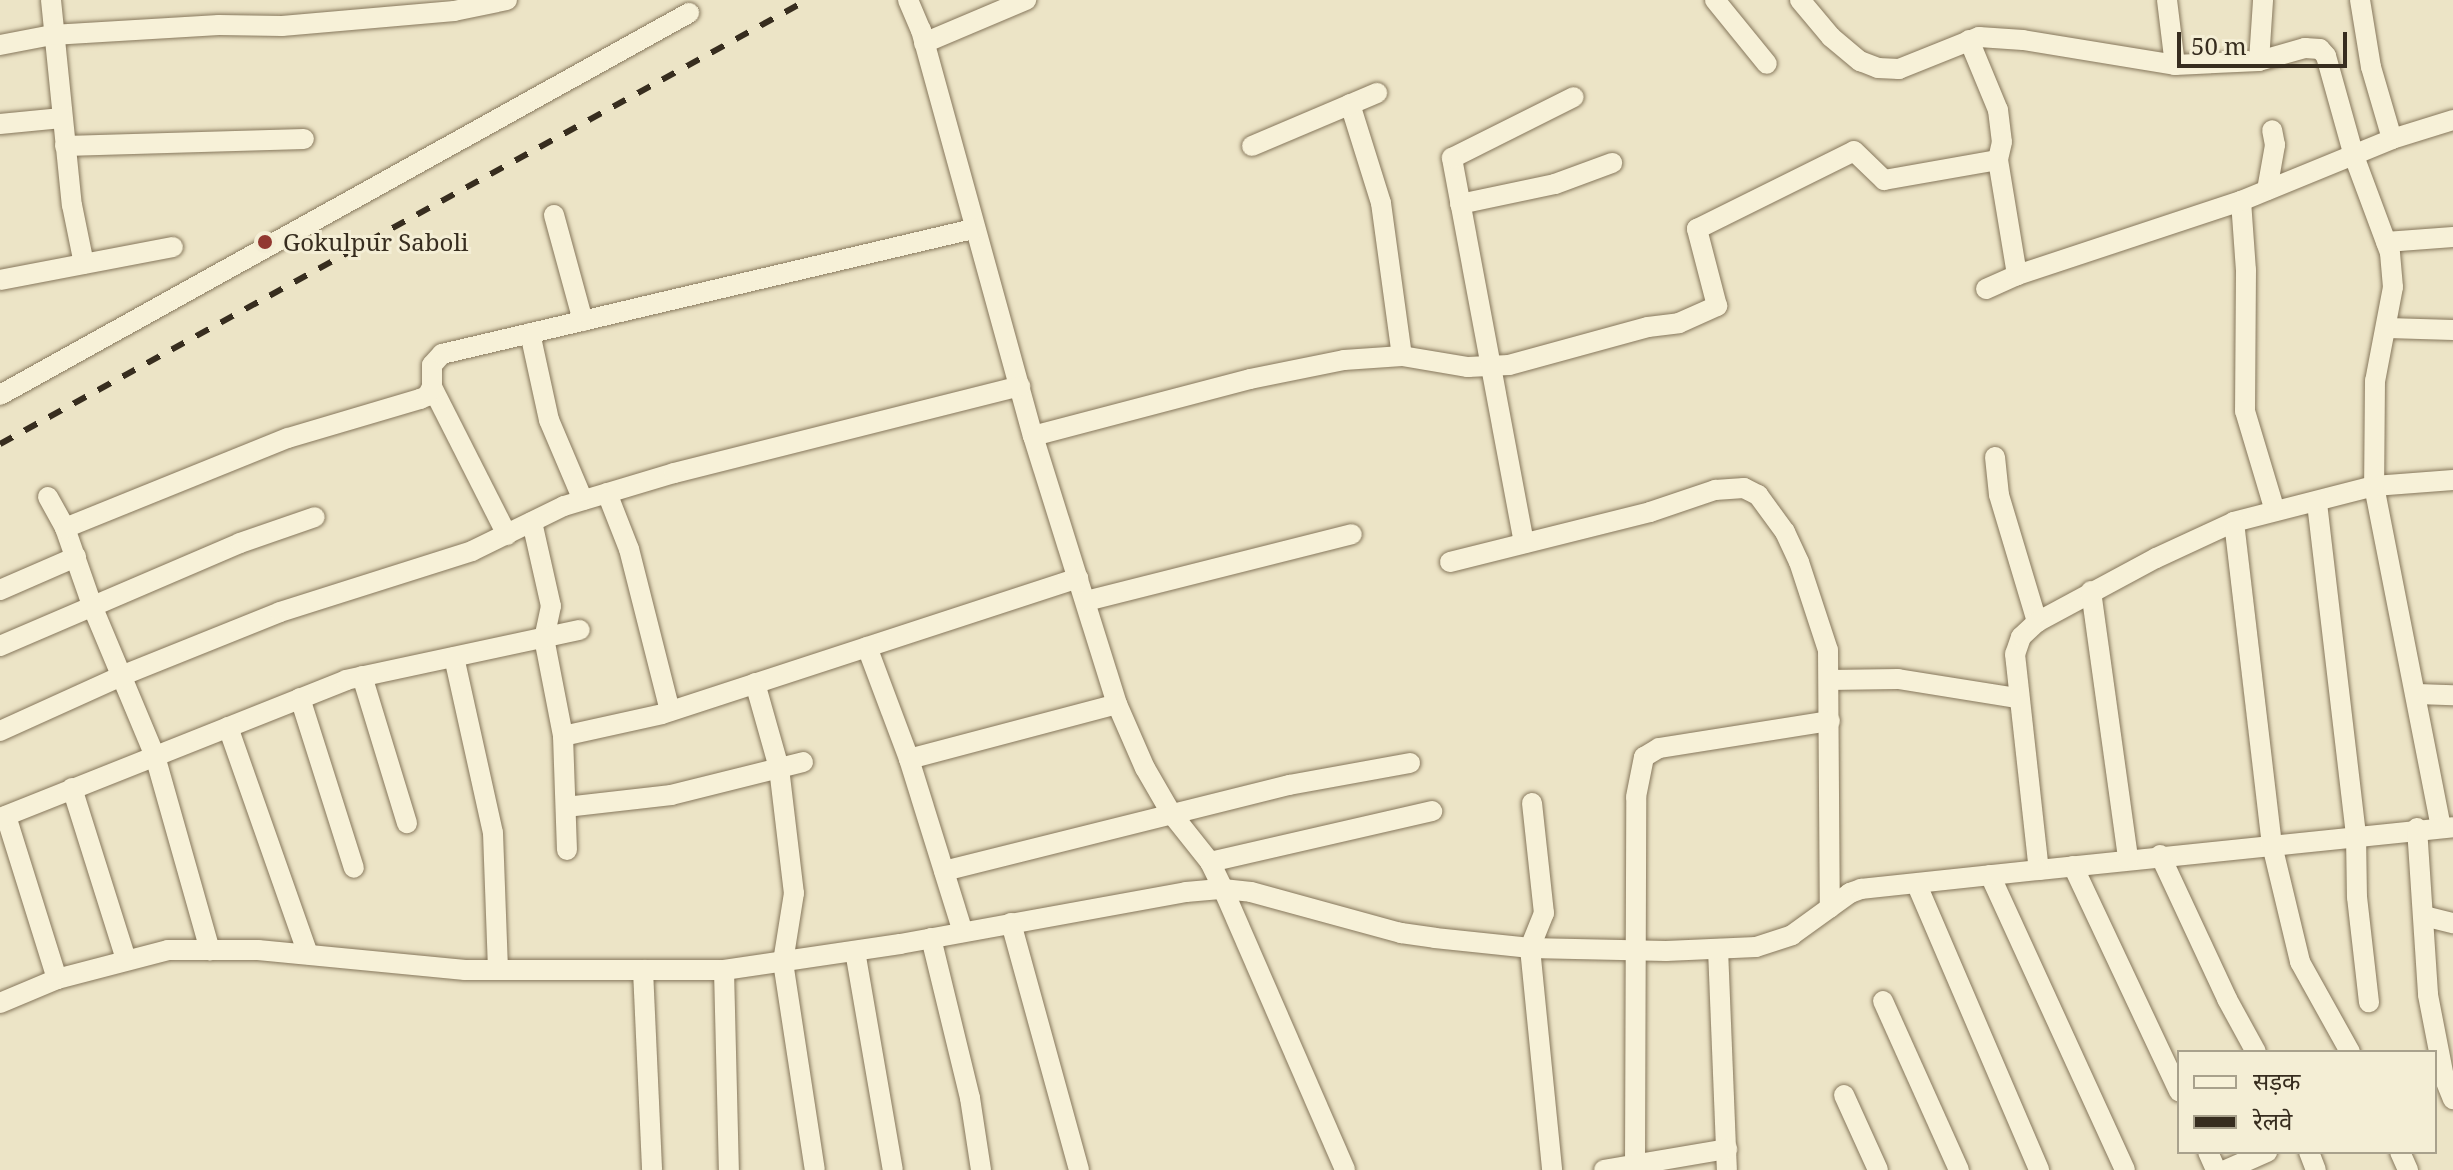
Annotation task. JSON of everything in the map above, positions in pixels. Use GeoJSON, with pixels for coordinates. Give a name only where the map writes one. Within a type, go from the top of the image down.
{"type":"FeatureCollection","features":[{"type":"Feature","properties":{"kind":"street"},"geometry":{"type":"LineString","coordinates":[[51,0],[65,146],[84,264]]}},
{"type":"Feature","properties":{"kind":"street"},"geometry":{"type":"LineString","coordinates":[[0,45],[52,35],[219,25],[282,26],[454,11],[507,0]]}},
{"type":"Feature","properties":{"kind":"street"},"geometry":{"type":"LineString","coordinates":[[908,0],[924,43],[973,229],[1033,436],[1117,704],[1145,768],[1171,813],[1210,862],[1345,1170]]}},
{"type":"Feature","properties":{"kind":"street"},"geometry":{"type":"LineString","coordinates":[[924,43],[1026,0]]}},
{"type":"Feature","properties":{"kind":"street"},"geometry":{"type":"LineString","coordinates":[[1715,0],[1767,64]]}},
{"type":"Feature","properties":{"kind":"street"},"geometry":{"type":"LineString","coordinates":[[0,1003],[57,979],[168,950],[308,954],[498,970],[724,970],[855,951],[1186,892],[1223,889],[1251,892],[1401,933],[1530,948],[1637,950],[1756,947],[1792,935],[1861,889],[1917,885],[2128,858],[2447,827],[2374,486],[2375,381],[2388,328],[2393,287],[2386,242],[2354,156],[2330,67],[2320,49],[2305,48],[2259,61],[2175,65],[2023,40],[1979,37],[1899,69],[1878,68],[1860,61],[1831,37],[1800,0]]}},
{"type":"Feature","properties":{"kind":"street"},"geometry":{"type":"LineString","coordinates":[[2167,0],[2175,65]]}},
{"type":"Feature","properties":{"kind":"street"},"geometry":{"type":"LineString","coordinates":[[2259,61],[2263,0]]}},
{"type":"Feature","properties":{"kind":"street"},"geometry":{"type":"LineString","coordinates":[[2360,0],[2371,67],[2392,139]]}},
{"type":"Feature","properties":{"kind":"street"},"geometry":{"type":"LineString","coordinates":[[0,395],[689,13]]}},
{"type":"Feature","properties":{"kind":"street"},"geometry":{"type":"LineString","coordinates":[[1969,40],[1998,110],[2002,142],[1998,160],[2017,275]]}},
{"type":"Feature","properties":{"kind":"street"},"geometry":{"type":"LineString","coordinates":[[1252,146],[1377,93]]}},
{"type":"Feature","properties":{"kind":"street"},"geometry":{"type":"LineString","coordinates":[[1524,543],[1452,158],[1574,97]]}},
{"type":"Feature","properties":{"kind":"street"},"geometry":{"type":"LineString","coordinates":[[1350,104],[1381,203],[1402,356]]}},
{"type":"Feature","properties":{"kind":"street"},"geometry":{"type":"LineString","coordinates":[[0,124],[62,118]]}},
{"type":"Feature","properties":{"kind":"street"},"geometry":{"type":"LineString","coordinates":[[1986,289],[2017,275],[2241,201],[2392,139],[2453,120]]}},
{"type":"Feature","properties":{"kind":"street"},"geometry":{"type":"LineString","coordinates":[[2267,190],[2275,145],[2272,130]]}},
{"type":"Feature","properties":{"kind":"street"},"geometry":{"type":"LineString","coordinates":[[65,146],[304,139]]}},
{"type":"Feature","properties":{"kind":"street"},"geometry":{"type":"LineString","coordinates":[[1033,436],[1250,379],[1344,360],[1402,356],[1468,367],[1489,366],[1519,362],[1648,327],[1679,323],[1717,306],[1697,229],[1854,151],[1884,180],[1998,160]]}},
{"type":"Feature","properties":{"kind":"street"},"geometry":{"type":"LineString","coordinates":[[1460,204],[1555,184],[1612,163]]}},
{"type":"Feature","properties":{"kind":"street"},"geometry":{"type":"LineString","coordinates":[[2241,201],[2246,270],[2245,411],[2275,511]]}},
{"type":"Feature","properties":{"kind":"street"},"geometry":{"type":"LineString","coordinates":[[554,215],[583,321]]}},
{"type":"Feature","properties":{"kind":"street"},"geometry":{"type":"LineString","coordinates":[[507,535],[432,387],[432,365],[442,354],[973,229]]}},
{"type":"Feature","properties":{"kind":"street"},"geometry":{"type":"LineString","coordinates":[[2386,242],[2453,237]]}},
{"type":"Feature","properties":{"kind":"street"},"geometry":{"type":"LineString","coordinates":[[0,280],[173,247]]}},
{"type":"Feature","properties":{"kind":"street"},"geometry":{"type":"LineString","coordinates":[[2388,328],[2453,330]]}},
{"type":"Feature","properties":{"kind":"street"},"geometry":{"type":"LineString","coordinates":[[530,333],[549,420],[583,500]]}},
{"type":"Feature","properties":{"kind":"street"},"geometry":{"type":"LineString","coordinates":[[0,731],[121,676],[280,612],[472,551],[583,500],[1020,386]]}},
{"type":"Feature","properties":{"kind":"street"},"geometry":{"type":"LineString","coordinates":[[65,528],[288,438],[420,399],[432,387]]}},
{"type":"Feature","properties":{"kind":"street"},"geometry":{"type":"LineString","coordinates":[[1995,457],[1999,495],[2037,622]]}},
{"type":"Feature","properties":{"kind":"street"},"geometry":{"type":"LineString","coordinates":[[2039,870],[2017,698],[2015,654],[2021,637],[2037,622],[2091,591],[2234,522],[2374,486],[2453,480]]}},
{"type":"Feature","properties":{"kind":"street"},"geometry":{"type":"LineString","coordinates":[[1450,562],[1650,512],[1715,490],[1744,488],[1758,495],[1772,512],[1799,562],[1828,650],[1830,908]]}},
{"type":"Feature","properties":{"kind":"street"},"geometry":{"type":"LineString","coordinates":[[607,493],[629,549],[670,711]]}},
{"type":"Feature","properties":{"kind":"street"},"geometry":{"type":"LineString","coordinates":[[48,497],[65,528],[93,608],[155,756],[210,950]]}},
{"type":"Feature","properties":{"kind":"street"},"geometry":{"type":"LineString","coordinates":[[2317,503],[2356,835],[2357,897],[2369,1002]]}},
{"type":"Feature","properties":{"kind":"street"},"geometry":{"type":"LineString","coordinates":[[0,646],[240,543],[315,517]]}},
{"type":"Feature","properties":{"kind":"street"},"geometry":{"type":"LineString","coordinates":[[532,522],[551,606],[544,638],[563,736],[567,850]]}},
{"type":"Feature","properties":{"kind":"street"},"geometry":{"type":"LineString","coordinates":[[2234,522],[2272,845],[2300,962],[2349,1050]]}},
{"type":"Feature","properties":{"kind":"street"},"geometry":{"type":"LineString","coordinates":[[1086,601],[1352,534]]}},
{"type":"Feature","properties":{"kind":"street"},"geometry":{"type":"LineString","coordinates":[[0,590],[76,557]]}},
{"type":"Feature","properties":{"kind":"street"},"geometry":{"type":"LineString","coordinates":[[563,736],[670,711],[1078,578]]}},
{"type":"Feature","properties":{"kind":"street"},"geometry":{"type":"LineString","coordinates":[[2091,591],[2128,858]]}},
{"type":"Feature","properties":{"kind":"street"},"geometry":{"type":"LineString","coordinates":[[57,979],[3,817],[362,676],[580,630]]}},
{"type":"Feature","properties":{"kind":"street"},"geometry":{"type":"LineString","coordinates":[[867,647],[909,759],[963,932]]}},
{"type":"Feature","properties":{"kind":"street"},"geometry":{"type":"LineString","coordinates":[[454,657],[493,833],[498,970]]}},
{"type":"Feature","properties":{"kind":"street"},"geometry":{"type":"LineString","coordinates":[[362,676],[407,823]]}},
{"type":"Feature","properties":{"kind":"street"},"geometry":{"type":"LineString","coordinates":[[1829,680],[1898,679],[2017,698]]}},
{"type":"Feature","properties":{"kind":"street"},"geometry":{"type":"LineString","coordinates":[[755,683],[779,768],[794,893],[783,962],[815,1170]]}},
{"type":"Feature","properties":{"kind":"street"},"geometry":{"type":"LineString","coordinates":[[2417,694],[2453,695]]}},
{"type":"Feature","properties":{"kind":"street"},"geometry":{"type":"LineString","coordinates":[[300,698],[354,868]]}},
{"type":"Feature","properties":{"kind":"street"},"geometry":{"type":"LineString","coordinates":[[909,759],[1117,704]]}},
{"type":"Feature","properties":{"kind":"street"},"geometry":{"type":"LineString","coordinates":[[1635,1165],[1636,797],[1644,757],[1659,748],[1830,721]]}},
{"type":"Feature","properties":{"kind":"street"},"geometry":{"type":"LineString","coordinates":[[228,727],[308,954]]}},
{"type":"Feature","properties":{"kind":"street"},"geometry":{"type":"LineString","coordinates":[[566,807],[671,795],[803,762]]}},
{"type":"Feature","properties":{"kind":"street"},"geometry":{"type":"LineString","coordinates":[[944,871],[1289,785],[1410,763]]}},
{"type":"Feature","properties":{"kind":"street"},"geometry":{"type":"LineString","coordinates":[[72,788],[126,959]]}},
{"type":"Feature","properties":{"kind":"street"},"geometry":{"type":"LineString","coordinates":[[1532,803],[1544,913],[1530,948],[1552,1170]]}},
{"type":"Feature","properties":{"kind":"street"},"geometry":{"type":"LineString","coordinates":[[1210,862],[1432,811]]}},
{"type":"Feature","properties":{"kind":"street"},"geometry":{"type":"LineString","coordinates":[[2417,828],[2428,995],[2435,1050]]}},
{"type":"Feature","properties":{"kind":"street"},"geometry":{"type":"LineString","coordinates":[[2160,855],[2227,999],[2255,1050]]}},
{"type":"Feature","properties":{"kind":"street"},"geometry":{"type":"LineString","coordinates":[[2073,866],[2177,1087]]}},
{"type":"Feature","properties":{"kind":"street"},"geometry":{"type":"LineString","coordinates":[[1990,875],[2125,1170]]}},
{"type":"Feature","properties":{"kind":"street"},"geometry":{"type":"LineString","coordinates":[[1917,885],[2039,1170]]}},
{"type":"Feature","properties":{"kind":"street"},"geometry":{"type":"LineString","coordinates":[[2424,916],[2453,923]]}},
{"type":"Feature","properties":{"kind":"street"},"geometry":{"type":"LineString","coordinates":[[1011,923],[1079,1170]]}},
{"type":"Feature","properties":{"kind":"street"},"geometry":{"type":"LineString","coordinates":[[931,938],[970,1098],[981,1170]]}},
{"type":"Feature","properties":{"kind":"street"},"geometry":{"type":"LineString","coordinates":[[1718,949],[1727,1170]]}},
{"type":"Feature","properties":{"kind":"street"},"geometry":{"type":"LineString","coordinates":[[855,951],[893,1170]]}},
{"type":"Feature","properties":{"kind":"street"},"geometry":{"type":"LineString","coordinates":[[643,970],[652,1170]]}},
{"type":"Feature","properties":{"kind":"street"},"geometry":{"type":"LineString","coordinates":[[724,970],[729,1170]]}},
{"type":"Feature","properties":{"kind":"street"},"geometry":{"type":"LineString","coordinates":[[1883,1001],[1959,1170]]}},
{"type":"Feature","properties":{"kind":"street"},"geometry":{"type":"LineString","coordinates":[[2439,1078],[2453,1099]]}},
{"type":"Feature","properties":{"kind":"street"},"geometry":{"type":"LineString","coordinates":[[1844,1095],[1878,1170]]}},
{"type":"Feature","properties":{"kind":"street"},"geometry":{"type":"LineString","coordinates":[[1604,1170],[1727,1149]]}},
{"type":"Feature","properties":{"kind":"street"},"geometry":{"type":"LineString","coordinates":[[2226,1170],[2262,1154]]}},
{"type":"Feature","properties":{"kind":"railway"},"geometry":{"type":"LineString","coordinates":[[0,444],[807,0]]}},
{"type":"Feature","properties":{"kind":"place","name":"Gokulpur Saboli"},"geometry":{"type":"Point","coordinates":[265,242]}}]}
